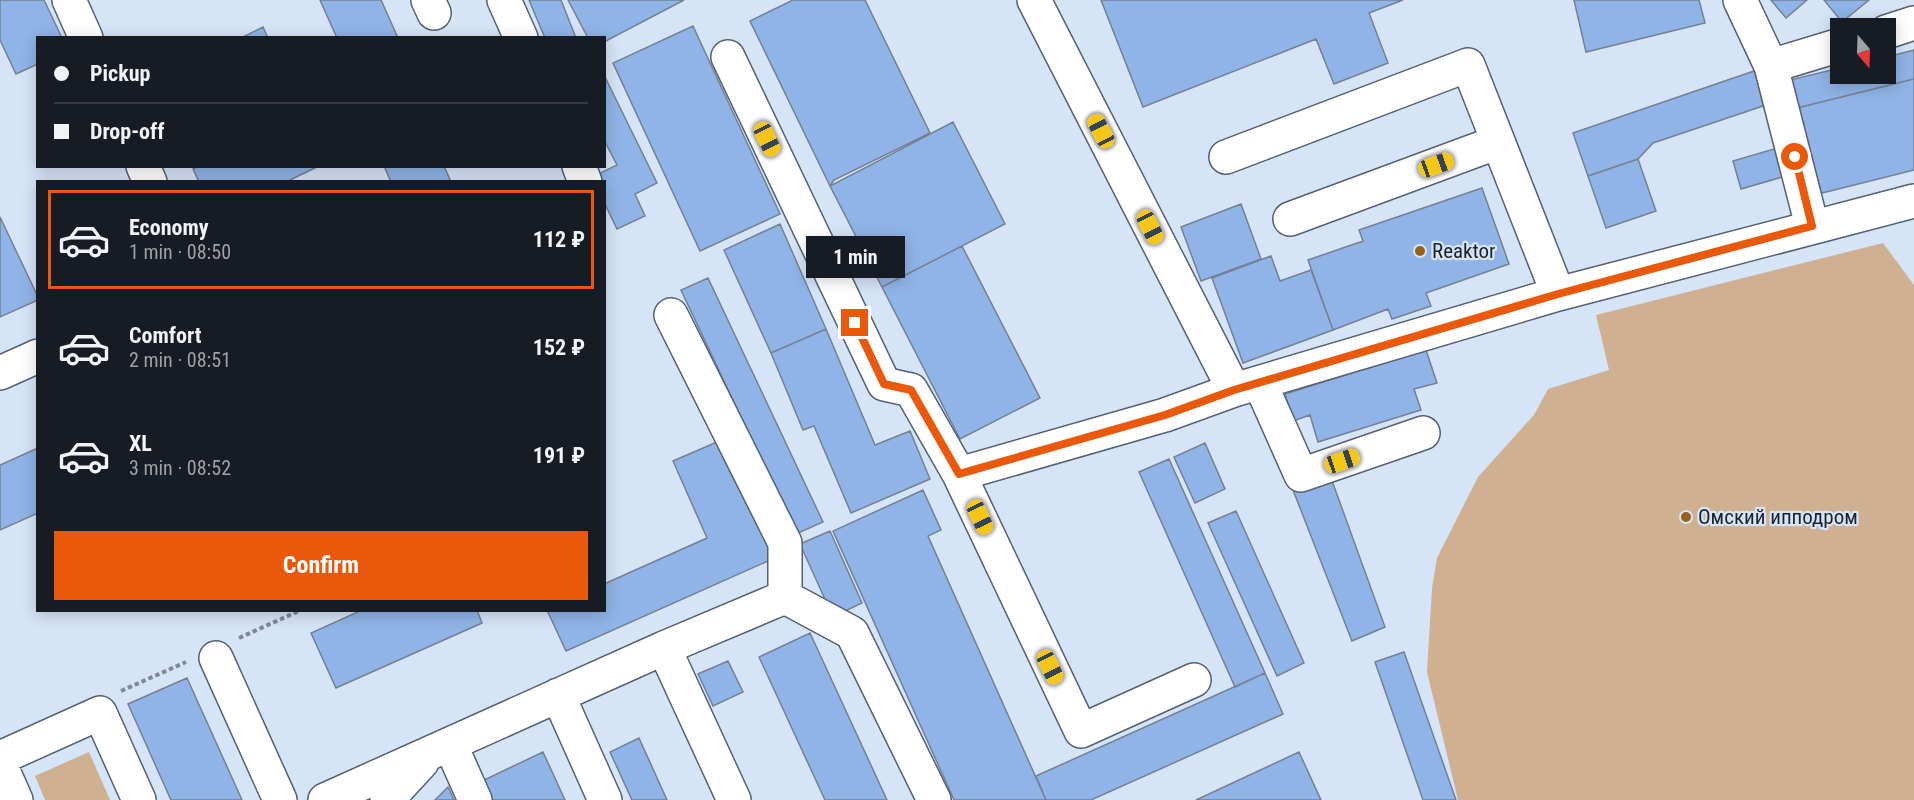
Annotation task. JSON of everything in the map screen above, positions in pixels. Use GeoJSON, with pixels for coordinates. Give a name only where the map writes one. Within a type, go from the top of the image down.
{"type":"FeatureCollection","features":[{"type":"Feature","properties":{"kind":"street"},"geometry":{"type":"LineString","coordinates":[[69,0],[85,36]]}},
{"type":"Feature","properties":{"kind":"street"},"geometry":{"type":"LineString","coordinates":[[504,0],[520,36]]}},
{"type":"Feature","properties":{"kind":"street"},"geometry":{"type":"LineString","coordinates":[[1034,0],[1247,386],[1301,476],[1423,433]]}},
{"type":"Feature","properties":{"kind":"street"},"geometry":{"type":"LineString","coordinates":[[1740,0],[1771,66],[1812,226]]}},
{"type":"Feature","properties":{"kind":"street"},"geometry":{"type":"LineString","coordinates":[[1896,29],[1914,23]]}},
{"type":"Feature","properties":{"kind":"street"},"geometry":{"type":"LineString","coordinates":[[1771,66],[1830,48]]}},
{"type":"Feature","properties":{"kind":"street"},"geometry":{"type":"LineString","coordinates":[[728,57],[884,384],[911,390],[959,474],[1080,731],[1194,680]]}},
{"type":"Feature","properties":{"kind":"street"},"geometry":{"type":"LineString","coordinates":[[1226,157],[1468,65],[1558,294]]}},
{"type":"Feature","properties":{"kind":"street"},"geometry":{"type":"LineString","coordinates":[[1290,219],[1498,142]]}},
{"type":"Feature","properties":{"kind":"street"},"geometry":{"type":"LineString","coordinates":[[959,474],[1165,415],[1247,386],[1558,294],[1914,201]]}},
{"type":"Feature","properties":{"kind":"street"},"geometry":{"type":"LineString","coordinates":[[671,315],[785,543],[786,597]]}},
{"type":"Feature","properties":{"kind":"street"},"geometry":{"type":"LineString","coordinates":[[0,373],[36,357]]}},
{"type":"Feature","properties":{"kind":"street"},"geometry":{"type":"LineString","coordinates":[[325,800],[664,648],[786,597]]}},
{"type":"Feature","properties":{"kind":"street"},"geometry":{"type":"LineString","coordinates":[[786,597],[852,633],[934,800]]}},
{"type":"Feature","properties":{"kind":"street"},"geometry":{"type":"LineString","coordinates":[[664,648],[734,800]]}},
{"type":"Feature","properties":{"kind":"street"},"geometry":{"type":"LineString","coordinates":[[214,654],[280,800]]}},
{"type":"Feature","properties":{"kind":"street"},"geometry":{"type":"LineString","coordinates":[[558,695],[605,800]]}},
{"type":"Feature","properties":{"kind":"street"},"geometry":{"type":"LineString","coordinates":[[0,758],[100,713],[139,800]]}},
{"type":"Feature","properties":{"kind":"street"},"geometry":{"type":"LineString","coordinates":[[387,800],[441,748]]}},
{"type":"Feature","properties":{"kind":"street"},"geometry":{"type":"LineString","coordinates":[[441,748],[475,800]]}},
{"type":"Feature","properties":{"kind":"street"},"geometry":{"type":"LineString","coordinates":[[0,764],[16,800]]}},
{"type":"Feature","properties":{"kind":"path"},"geometry":{"type":"LineString","coordinates":[[100,713],[95,703],[214,654],[297,612]]}},
{"type":"Feature","properties":{"kind":"shaded area","name":"Омский ипподром"},"geometry":{"type":"Polygon","coordinates":[[[1883,243],[1914,285],[1914,800],[1458,800],[1427,672],[1432,588],[1437,558],[1478,477],[1534,415],[1548,389],[1609,370],[1596,315],[1883,243]]]}},
{"type":"Feature","properties":{"kind":"shaded area"},"geometry":{"type":"Polygon","coordinates":[[[89,752],[110,800],[45,800],[35,776],[89,752]]]}},
{"type":"Feature","properties":{"kind":"building"},"geometry":{"type":"Polygon","coordinates":[[[0,0],[44,0],[61,36],[36,36],[36,65],[16,74],[0,40],[0,0]]]}},
{"type":"Feature","properties":{"kind":"building"},"geometry":{"type":"Polygon","coordinates":[[[320,0],[381,0],[397,36],[336,36],[320,0]]]}},
{"type":"Feature","properties":{"kind":"building"},"geometry":{"type":"Polygon","coordinates":[[[529,0],[561,0],[575,36],[544,36],[529,0]]]}},
{"type":"Feature","properties":{"kind":"building"},"geometry":{"type":"Polygon","coordinates":[[[568,0],[684,0],[606,41],[606,36],[587,36],[568,0]]]}},
{"type":"Feature","properties":{"kind":"building"},"geometry":{"type":"Polygon","coordinates":[[[793,0],[865,0],[930,133],[834,180],[830,186],[750,21],[793,0]]]}},
{"type":"Feature","properties":{"kind":"building"},"geometry":{"type":"Polygon","coordinates":[[[1101,0],[1403,0],[1369,13],[1388,63],[1334,84],[1316,39],[1143,107],[1101,0]]]}},
{"type":"Feature","properties":{"kind":"building"},"geometry":{"type":"Polygon","coordinates":[[[1574,0],[1699,0],[1705,23],[1586,52],[1574,0]]]}},
{"type":"Feature","properties":{"kind":"building"},"geometry":{"type":"Polygon","coordinates":[[[1771,0],[1807,0],[1786,18],[1771,0]]]}},
{"type":"Feature","properties":{"kind":"building"},"geometry":{"type":"Polygon","coordinates":[[[1824,0],[1869,0],[1847,18],[1839,18],[1824,0]]]}},
{"type":"Feature","properties":{"kind":"building"},"geometry":{"type":"Polygon","coordinates":[[[693,26],[780,214],[700,251],[613,63],[693,26]]]}},
{"type":"Feature","properties":{"kind":"building"},"geometry":{"type":"Polygon","coordinates":[[[263,27],[267,36],[245,36],[263,27]]]}},
{"type":"Feature","properties":{"kind":"building"},"geometry":{"type":"Polygon","coordinates":[[[1914,50],[1914,79],[1896,83],[1896,54],[1914,50]]]}},
{"type":"Feature","properties":{"kind":"building"},"geometry":{"type":"Polygon","coordinates":[[[1830,70],[1830,84],[1894,84],[1797,108],[1790,80],[1830,70]]]}},
{"type":"Feature","properties":{"kind":"building"},"geometry":{"type":"Polygon","coordinates":[[[1754,71],[1766,105],[1653,143],[1638,159],[1588,176],[1573,133],[1754,71]]]}},
{"type":"Feature","properties":{"kind":"building"},"geometry":{"type":"Polygon","coordinates":[[[606,79],[657,183],[635,194],[645,216],[617,229],[606,206],[606,180],[593,180],[592,177],[617,165],[606,144],[606,79]]]}},
{"type":"Feature","properties":{"kind":"building"},"geometry":{"type":"Polygon","coordinates":[[[1914,79],[1914,170],[1818,194],[1797,108],[1914,79]]]}},
{"type":"Feature","properties":{"kind":"building"},"geometry":{"type":"Polygon","coordinates":[[[953,122],[1005,224],[882,287],[830,186],[953,122]]]}},
{"type":"Feature","properties":{"kind":"building"},"geometry":{"type":"Polygon","coordinates":[[[1781,147],[1789,175],[1741,189],[1733,161],[1781,147]]]}},
{"type":"Feature","properties":{"kind":"building"},"geometry":{"type":"Polygon","coordinates":[[[1638,159],[1656,211],[1606,228],[1588,176],[1638,159]]]}},
{"type":"Feature","properties":{"kind":"building"},"geometry":{"type":"Polygon","coordinates":[[[315,168],[290,180],[198,180],[193,169],[315,168]]]}},
{"type":"Feature","properties":{"kind":"building"},"geometry":{"type":"Polygon","coordinates":[[[385,168],[445,168],[450,180],[390,180],[385,168]]]}},
{"type":"Feature","properties":{"kind":"building","name":"Reaktor"},"geometry":{"type":"Polygon","coordinates":[[[1482,188],[1509,264],[1426,293],[1431,306],[1392,319],[1388,309],[1333,330],[1308,260],[1363,241],[1359,230],[1482,188]]]}},
{"type":"Feature","properties":{"kind":"building"},"geometry":{"type":"Polygon","coordinates":[[[1241,204],[1261,259],[1201,281],[1181,227],[1241,204]]]}},
{"type":"Feature","properties":{"kind":"building"},"geometry":{"type":"Polygon","coordinates":[[[0,217],[36,293],[36,301],[0,317],[0,217]]]}},
{"type":"Feature","properties":{"kind":"building"},"geometry":{"type":"Polygon","coordinates":[[[780,224],[826,329],[771,353],[724,250],[780,224]]]}},
{"type":"Feature","properties":{"kind":"building"},"geometry":{"type":"Polygon","coordinates":[[[962,246],[1040,398],[960,439],[882,287],[962,246]]]}},
{"type":"Feature","properties":{"kind":"building"},"geometry":{"type":"Polygon","coordinates":[[[1271,256],[1280,281],[1311,270],[1333,330],[1243,363],[1212,278],[1271,256]]]}},
{"type":"Feature","properties":{"kind":"building"},"geometry":{"type":"Polygon","coordinates":[[[708,278],[823,522],[796,534],[681,290],[708,278]]]}},
{"type":"Feature","properties":{"kind":"building"},"geometry":{"type":"Polygon","coordinates":[[[826,329],[875,445],[910,431],[930,479],[851,513],[814,426],[803,430],[771,353],[826,329]]]}},
{"type":"Feature","properties":{"kind":"building"},"geometry":{"type":"Polygon","coordinates":[[[1426,350],[1437,383],[1414,389],[1421,410],[1318,442],[1310,415],[1293,421],[1285,394],[1426,350]]]}},
{"type":"Feature","properties":{"kind":"building"},"geometry":{"type":"Polygon","coordinates":[[[724,439],[777,557],[566,651],[548,612],[606,612],[606,583],[707,538],[673,461],[724,439]]]}},
{"type":"Feature","properties":{"kind":"building"},"geometry":{"type":"Polygon","coordinates":[[[1205,443],[1225,489],[1195,503],[1174,457],[1205,443]]]}},
{"type":"Feature","properties":{"kind":"building"},"geometry":{"type":"Polygon","coordinates":[[[36,449],[36,514],[0,530],[0,465],[36,449]]]}},
{"type":"Feature","properties":{"kind":"building"},"geometry":{"type":"Polygon","coordinates":[[[1169,459],[1265,673],[1235,687],[1139,472],[1169,459]]]}},
{"type":"Feature","properties":{"kind":"building"},"geometry":{"type":"Polygon","coordinates":[[[1331,478],[1385,627],[1352,641],[1293,490],[1331,478]]]}},
{"type":"Feature","properties":{"kind":"building"},"geometry":{"type":"Polygon","coordinates":[[[923,490],[941,530],[928,536],[1046,800],[954,800],[833,531],[923,490]]]}},
{"type":"Feature","properties":{"kind":"building"},"geometry":{"type":"Polygon","coordinates":[[[1236,511],[1304,663],[1277,676],[1208,523],[1236,511]]]}},
{"type":"Feature","properties":{"kind":"building"},"geometry":{"type":"Polygon","coordinates":[[[830,531],[862,603],[833,617],[800,544],[830,531]]]}},
{"type":"Feature","properties":{"kind":"building"},"geometry":{"type":"Polygon","coordinates":[[[358,612],[478,612],[482,623],[336,688],[311,633],[358,612]]]}},
{"type":"Feature","properties":{"kind":"building"},"geometry":{"type":"Polygon","coordinates":[[[810,633],[887,800],[825,800],[759,657],[810,633]]]}},
{"type":"Feature","properties":{"kind":"building"},"geometry":{"type":"Polygon","coordinates":[[[1404,652],[1456,800],[1423,800],[1375,662],[1404,652]]]}},
{"type":"Feature","properties":{"kind":"building"},"geometry":{"type":"Polygon","coordinates":[[[728,661],[743,692],[713,706],[698,674],[728,661]]]}},
{"type":"Feature","properties":{"kind":"building"},"geometry":{"type":"Polygon","coordinates":[[[1265,673],[1283,714],[1091,800],[1046,800],[1036,776],[1265,673]]]}},
{"type":"Feature","properties":{"kind":"building"},"geometry":{"type":"Polygon","coordinates":[[[187,678],[242,800],[171,800],[128,704],[187,678]]]}},
{"type":"Feature","properties":{"kind":"building"},"geometry":{"type":"Polygon","coordinates":[[[639,738],[667,800],[632,800],[610,752],[639,738]]]}},
{"type":"Feature","properties":{"kind":"building"},"geometry":{"type":"Polygon","coordinates":[[[543,752],[565,800],[491,800],[482,781],[543,752]]]}},
{"type":"Feature","properties":{"kind":"building"},"geometry":{"type":"Polygon","coordinates":[[[1299,752],[1321,800],[1196,800],[1299,752]]]}},
{"type":"Feature","properties":{"kind":"building"},"geometry":{"type":"Polygon","coordinates":[[[448,787],[454,800],[435,800],[448,787]]]}},
{"type":"Feature","properties":{"kind":"place","name":"Reaktor"},"geometry":{"type":"Point","coordinates":[1420,251]}},
{"type":"Feature","properties":{"kind":"place","name":"Омский ипподром"},"geometry":{"type":"Point","coordinates":[1686,517]}},
{"type":"Feature","properties":{"kind":"route"},"geometry":{"type":"LineString","coordinates":[[855,323],[884,384],[911,390],[959,474],[1165,415],[1234,390],[1558,294],[1812,226],[1795,157]]}}]}
